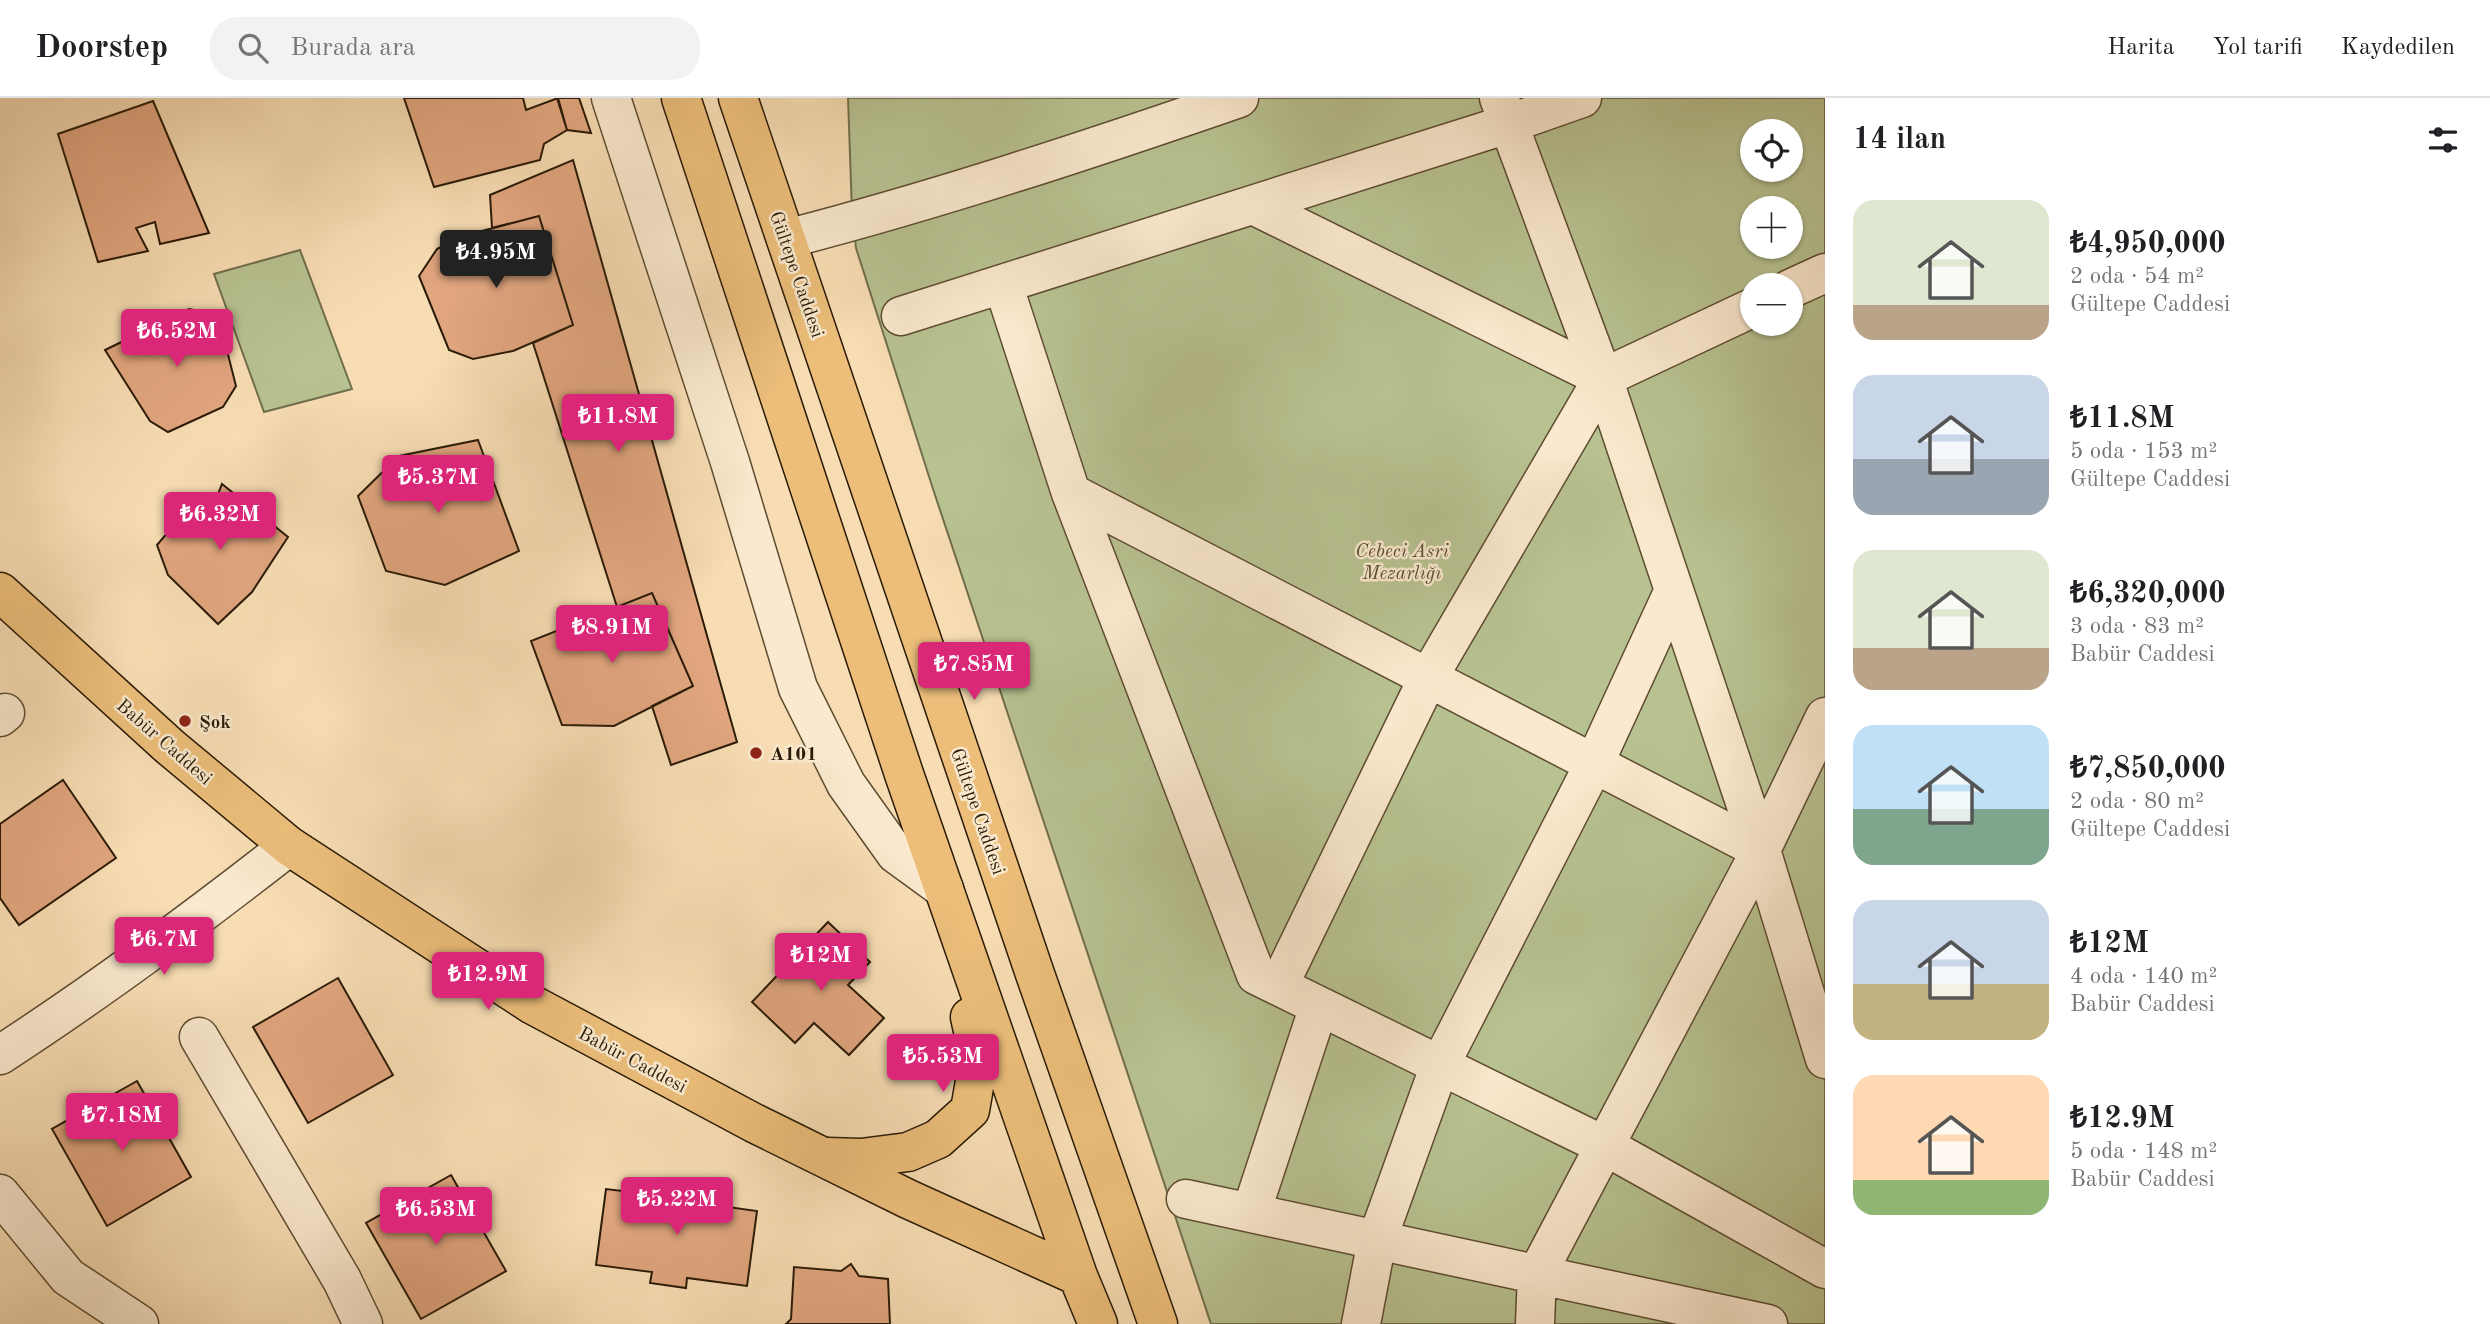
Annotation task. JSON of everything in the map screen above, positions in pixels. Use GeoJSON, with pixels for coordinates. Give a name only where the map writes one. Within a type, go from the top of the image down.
{"type":"FeatureCollection","features":[{"type":"Feature","properties":{"kind":"main road"},"geometry":{"type":"LineString","coordinates":[[681,98],[979,992],[1078,1276],[1098,1324]]}},
{"type":"Feature","properties":{"kind":"main road","name":"Gültepe Caddesi"},"geometry":{"type":"LineString","coordinates":[[738,98],[1030,961],[1158,1324]]}},
{"type":"Feature","properties":{"kind":"main road","name":"Babür Caddesi"},"geometry":{"type":"LineString","coordinates":[[0,592],[169,746],[289,846],[533,1005],[668,1078],[908,1199],[1078,1276]]}},
{"type":"Feature","properties":{"kind":"main road"},"geometry":{"type":"LineString","coordinates":[[823,1156],[861,1158],[908,1152],[938,1139],[970,1110],[979,1058],[967,1006],[979,992]]}},
{"type":"Feature","properties":{"kind":"street"},"geometry":{"type":"LineString","coordinates":[[611,98],[730,462],[798,688],[846,784],[889,844],[897,854],[944,889]]}},
{"type":"Feature","properties":{"kind":"street"},"geometry":{"type":"LineString","coordinates":[[786,239],[853,222],[1239,98]]}},
{"type":"Feature","properties":{"kind":"street"},"geometry":{"type":"LineString","coordinates":[[901,316],[1253,205],[1504,111],[1582,98]]}},
{"type":"Feature","properties":{"kind":"street"},"geometry":{"type":"LineString","coordinates":[[1504,111],[1604,378],[1761,850],[1825,1059]]}},
{"type":"Feature","properties":{"kind":"street"},"geometry":{"type":"LineString","coordinates":[[1253,205],[1604,378]]}},
{"type":"Feature","properties":{"kind":"street"},"geometry":{"type":"LineString","coordinates":[[1803,283],[1825,273]]}},
{"type":"Feature","properties":{"kind":"street"},"geometry":{"type":"LineString","coordinates":[[1003,284],[1071,493],[1256,975],[1605,1146],[1825,1269]]}},
{"type":"Feature","properties":{"kind":"street"},"geometry":{"type":"LineString","coordinates":[[1279,985],[1428,678],[1604,378],[1740,314]]}},
{"type":"Feature","properties":{"kind":"street"},"geometry":{"type":"LineString","coordinates":[[1071,493],[1761,850]]}},
{"type":"Feature","properties":{"kind":"street"},"geometry":{"type":"LineString","coordinates":[[1362,1324],[1377,1240],[1440,1065],[1594,764],[1674,590]]}},
{"type":"Feature","properties":{"kind":"street"},"geometry":{"type":"LineString","coordinates":[[1535,1324],[1537,1274],[1761,850],[1825,717]]}},
{"type":"Feature","properties":{"kind":"street"},"geometry":{"type":"LineString","coordinates":[[0,1055],[218,902],[289,846]]}},
{"type":"Feature","properties":{"kind":"street"},"geometry":{"type":"LineString","coordinates":[[1251,1213],[1319,1006]]}},
{"type":"Feature","properties":{"kind":"street"},"geometry":{"type":"LineString","coordinates":[[199,1037],[342,1280],[363,1324]]}},
{"type":"Feature","properties":{"kind":"street"},"geometry":{"type":"LineString","coordinates":[[0,1194],[68,1277],[138,1324]]}},
{"type":"Feature","properties":{"kind":"street"},"geometry":{"type":"LineString","coordinates":[[1186,1199],[1768,1324]]}},
{"type":"Feature","properties":{"kind":"green space","name":"Cebeci Asri Mezarlığı"},"geometry":{"type":"Polygon","coordinates":[[[848,98],[1825,98],[1825,1324],[1211,1324],[933,489],[856,248],[848,98]]]}},
{"type":"Feature","properties":{"kind":"green space"},"geometry":{"type":"Polygon","coordinates":[[[300,250],[352,389],[264,412],[214,274],[300,250]]]}},
{"type":"Feature","properties":{"kind":"building"},"geometry":{"type":"Polygon","coordinates":[[[404,98],[523,98],[526,110],[558,98],[567,130],[544,144],[540,160],[434,187],[404,98]]]}},
{"type":"Feature","properties":{"kind":"building"},"geometry":{"type":"Polygon","coordinates":[[[557,98],[579,98],[591,133],[567,130],[557,98]]]}},
{"type":"Feature","properties":{"kind":"building"},"geometry":{"type":"Polygon","coordinates":[[[153,101],[209,233],[160,244],[155,222],[136,228],[148,251],[98,262],[58,134],[153,101]]]}},
{"type":"Feature","properties":{"kind":"building"},"geometry":{"type":"Polygon","coordinates":[[[573,160],[737,742],[671,765],[652,706],[693,686],[652,593],[617,607],[533,343],[573,325],[539,216],[492,228],[490,195],[573,160]]]}},
{"type":"Feature","properties":{"kind":"building"},"geometry":{"type":"Polygon","coordinates":[[[539,216],[573,325],[513,351],[473,359],[449,350],[419,276],[437,249],[459,237],[539,216]]]}},
{"type":"Feature","properties":{"kind":"building"},"geometry":{"type":"Polygon","coordinates":[[[189,309],[218,315],[236,386],[223,407],[168,432],[150,421],[105,350],[189,309]]]}},
{"type":"Feature","properties":{"kind":"building"},"geometry":{"type":"Polygon","coordinates":[[[478,440],[519,551],[445,585],[386,571],[358,496],[399,456],[478,440]]]}},
{"type":"Feature","properties":{"kind":"building"},"geometry":{"type":"Polygon","coordinates":[[[222,484],[288,537],[252,592],[218,624],[168,575],[157,545],[197,498],[216,499],[222,484]]]}},
{"type":"Feature","properties":{"kind":"building"},"geometry":{"type":"Polygon","coordinates":[[[652,593],[693,686],[614,726],[562,725],[531,641],[652,593]]]}},
{"type":"Feature","properties":{"kind":"building"},"geometry":{"type":"Polygon","coordinates":[[[63,780],[116,858],[19,925],[0,898],[0,824],[63,780]]]}},
{"type":"Feature","properties":{"kind":"building"},"geometry":{"type":"Polygon","coordinates":[[[828,922],[870,962],[848,985],[884,1018],[849,1055],[814,1023],[795,1043],[752,1002],[828,922]]]}},
{"type":"Feature","properties":{"kind":"building"},"geometry":{"type":"Polygon","coordinates":[[[338,978],[393,1075],[308,1123],[253,1027],[338,978]]]}},
{"type":"Feature","properties":{"kind":"building"},"geometry":{"type":"Polygon","coordinates":[[[137,1081],[191,1177],[107,1226],[52,1129],[137,1081]]]}},
{"type":"Feature","properties":{"kind":"building"},"geometry":{"type":"Polygon","coordinates":[[[451,1175],[506,1271],[421,1319],[366,1223],[451,1175]]]}},
{"type":"Feature","properties":{"kind":"building"},"geometry":{"type":"Polygon","coordinates":[[[666,1185],[708,1190],[706,1204],[757,1211],[747,1286],[687,1278],[686,1288],[650,1283],[652,1272],[596,1265],[606,1189],[665,1196],[666,1185]]]}},
{"type":"Feature","properties":{"kind":"building"},"geometry":{"type":"Polygon","coordinates":[[[851,1264],[859,1276],[888,1279],[890,1324],[786,1324],[791,1319],[794,1267],[841,1271],[851,1264]]]}},
{"type":"Feature","properties":{"kind":"place","name":"Şok"},"geometry":{"type":"Point","coordinates":[185,721]}},
{"type":"Feature","properties":{"kind":"place","name":"A101"},"geometry":{"type":"Point","coordinates":[756,753]}}]}
